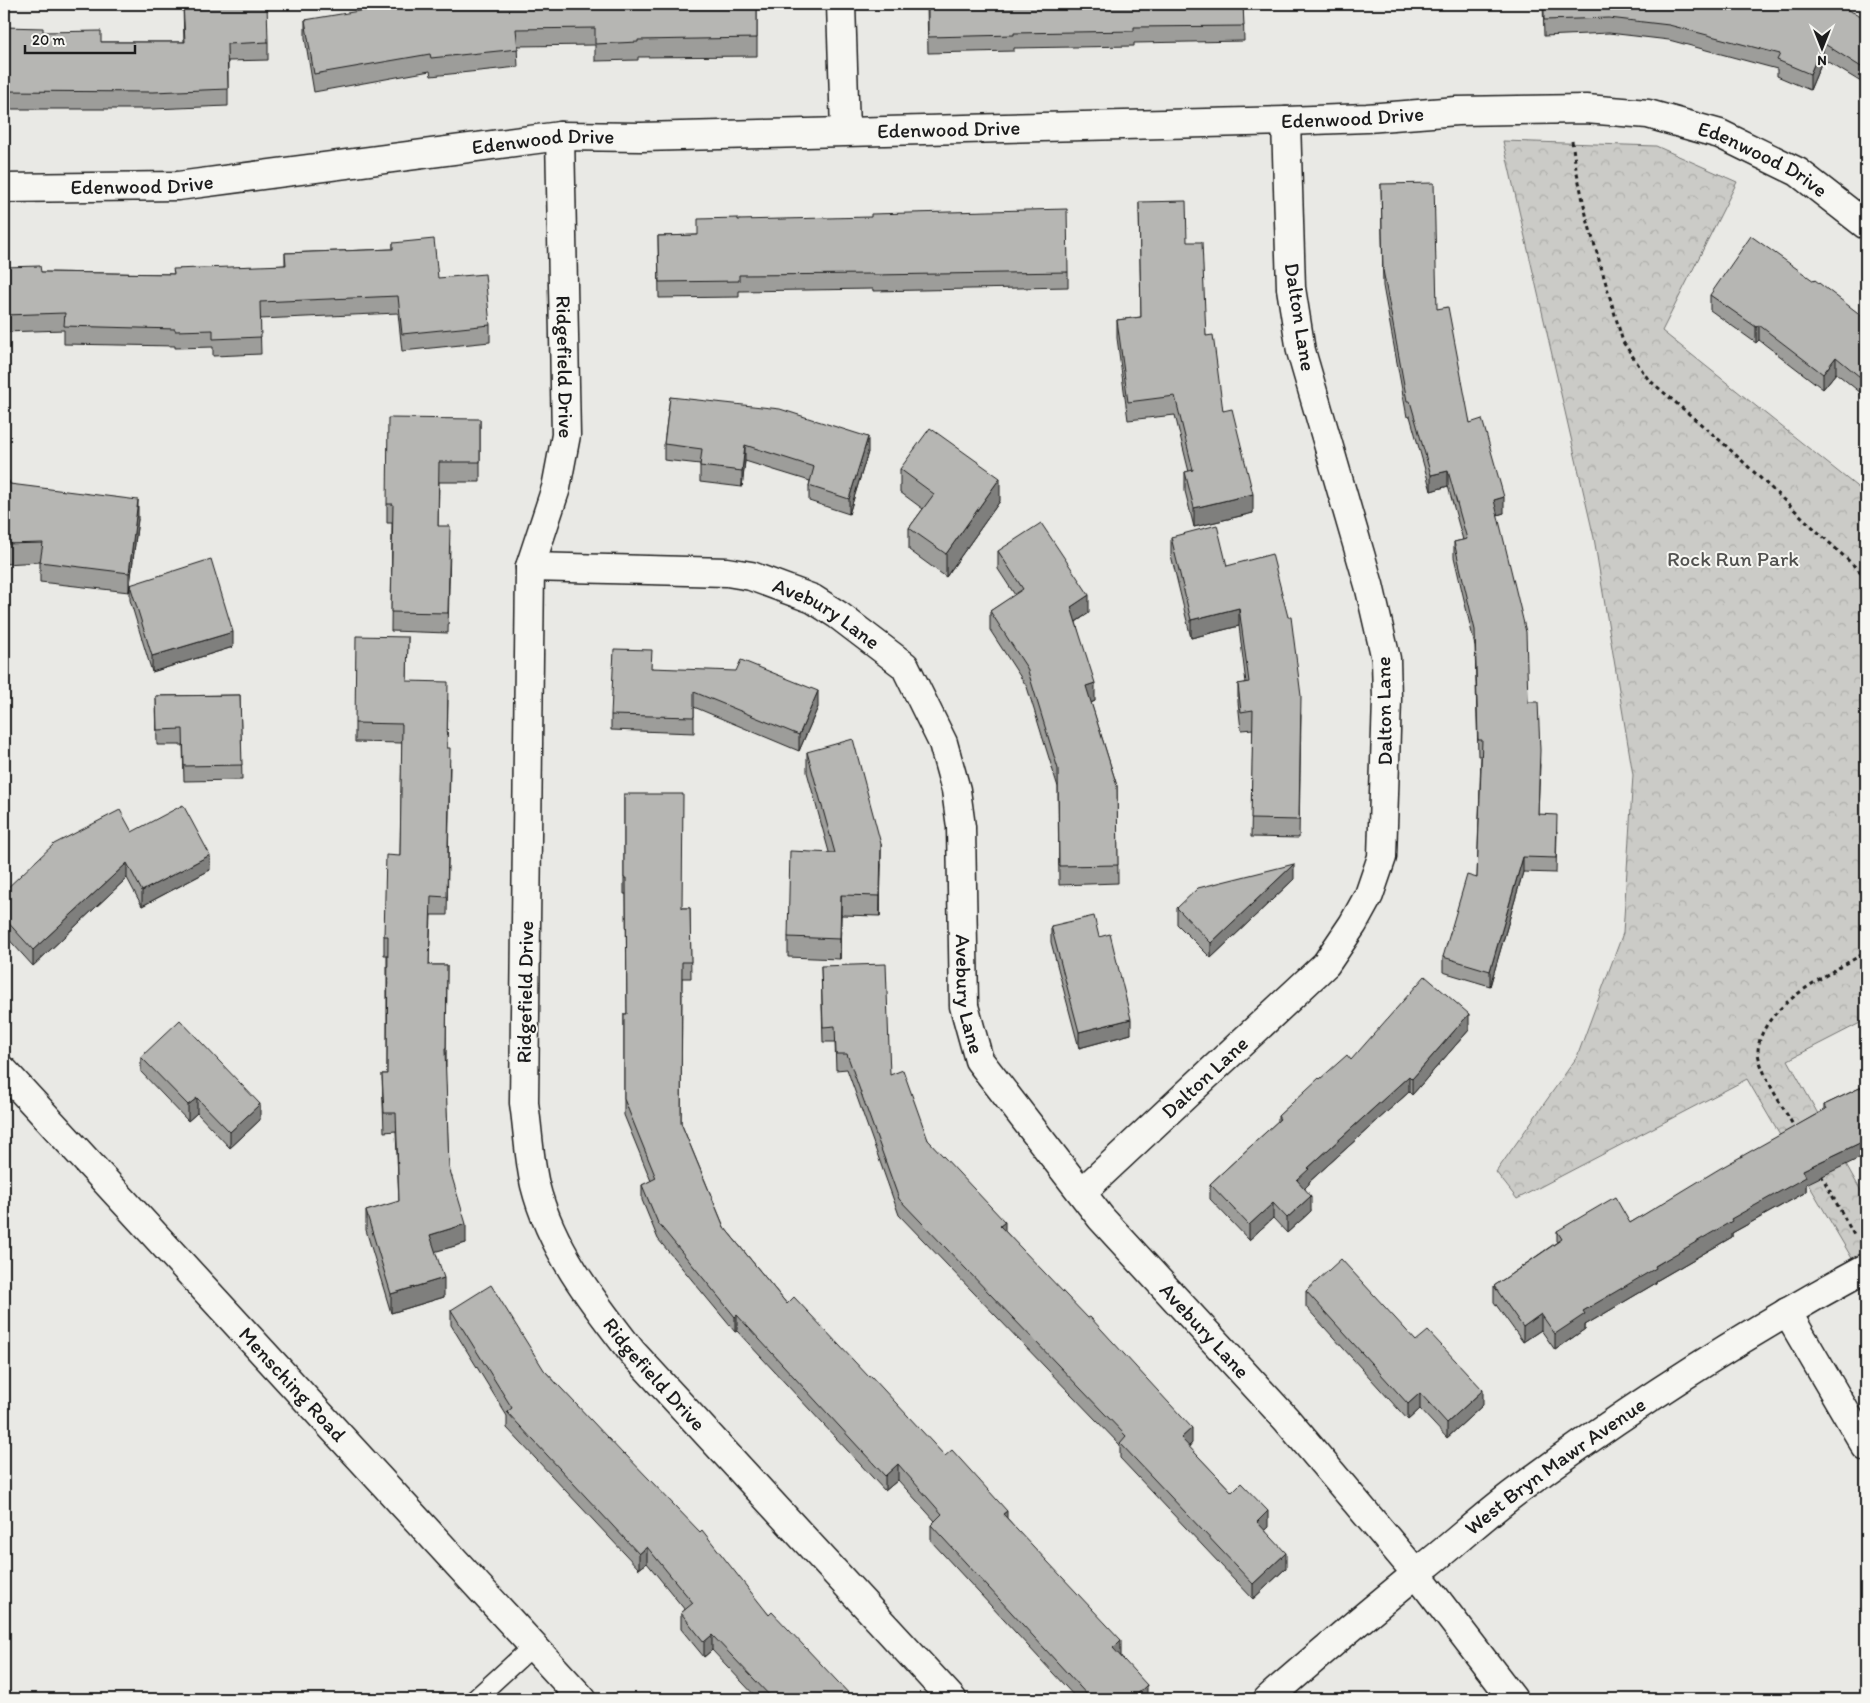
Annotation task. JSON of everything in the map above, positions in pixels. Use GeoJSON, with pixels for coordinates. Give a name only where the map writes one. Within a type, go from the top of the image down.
{"type":"FeatureCollection","features":[{"type":"Feature","properties":{"kind":"street"},"geometry":{"type":"LineString","coordinates":[[841,4],[845,131]]}},
{"type":"Feature","properties":{"kind":"street","name":"Edenwood Drive"},"geometry":{"type":"LineString","coordinates":[[4,188],[178,186],[560,136],[641,137],[1286,121],[1367,118],[1457,111],[1586,109],[1648,114],[1720,134],[1798,172],[1866,225]]}},
{"type":"Feature","properties":{"kind":"street","name":"Dalton Lane"},"geometry":{"type":"LineString","coordinates":[[1082,1192],[1326,964],[1353,924],[1369,895],[1382,857],[1387,699],[1386,660],[1368,585],[1301,352],[1291,288],[1286,121]]}},
{"type":"Feature","properties":{"kind":"street","name":"Ridgefield Drive"},"geometry":{"type":"LineString","coordinates":[[560,136],[566,435],[556,488],[530,567],[524,1103],[536,1185],[549,1222],[575,1277],[632,1352],[952,1699]]}},
{"type":"Feature","properties":{"kind":"street","name":"Avebury Lane"},"geometry":{"type":"LineString","coordinates":[[530,567],[727,572],[751,576],[812,599],[838,615],[905,666],[943,743],[956,790],[961,827],[964,1006],[979,1060],[1102,1218],[1286,1418],[1417,1574],[1513,1699]]}},
{"type":"Feature","properties":{"kind":"street","name":"Mensching Road"},"geometry":{"type":"LineString","coordinates":[[4,1070],[582,1699]]}},
{"type":"Feature","properties":{"kind":"street","name":"West Bryn Mawr Avenue"},"geometry":{"type":"LineString","coordinates":[[1268,1699],[1315,1657],[1516,1492],[1617,1420],[1722,1352],[1787,1312],[1866,1268]]}},
{"type":"Feature","properties":{"kind":"street"},"geometry":{"type":"LineString","coordinates":[[1787,1312],[1866,1447]]}},
{"type":"Feature","properties":{"kind":"lane"},"geometry":{"type":"LineString","coordinates":[[475,1699],[533,1646]]}},
{"type":"Feature","properties":{"kind":"path"},"geometry":{"type":"LineString","coordinates":[[1567,109],[1576,168],[1588,219],[1623,342],[1648,379],[1723,443],[1866,577]]}},
{"type":"Feature","properties":{"kind":"path"},"geometry":{"type":"LineString","coordinates":[[1800,1137],[1762,1068],[1758,1052],[1763,1033],[1772,1017],[1789,1000],[1866,952]]}},
{"type":"Feature","properties":{"kind":"path"},"geometry":{"type":"LineString","coordinates":[[1819,1172],[1857,1240]]}},
{"type":"Feature","properties":{"kind":"green space","name":"Rock Run Park"},"geometry":{"type":"Polygon","coordinates":[[[1503,141],[1656,146],[1737,182],[1662,331],[1866,494],[1866,1020],[1788,1060],[1866,1200],[1866,1268],[1860,1272],[1747,1079],[1517,1199],[1496,1172],[1577,1057],[1623,933],[1633,775],[1594,538],[1503,141]]]}},
{"type":"Feature","properties":{"kind":"building"},"geometry":{"type":"Polygon","coordinates":[[[183,4],[267,4],[268,42],[227,44],[228,89],[153,92],[4,91],[4,27],[43,28],[43,32],[101,31],[101,42],[185,42],[183,4]]]}},
{"type":"Feature","properties":{"kind":"building"},"geometry":{"type":"Polygon","coordinates":[[[401,4],[757,4],[757,38],[638,40],[638,42],[595,44],[595,28],[516,29],[518,49],[431,58],[430,54],[314,74],[305,20],[401,4]]]}},
{"type":"Feature","properties":{"kind":"building"},"geometry":{"type":"Polygon","coordinates":[[[928,4],[1243,4],[1244,26],[1134,27],[1134,31],[928,37],[928,4]]]}},
{"type":"Feature","properties":{"kind":"building"},"geometry":{"type":"Polygon","coordinates":[[[1544,4],[1783,4],[1799,8],[1801,4],[1834,4],[1866,18],[1866,70],[1823,43],[1810,74],[1777,60],[1780,54],[1669,25],[1609,18],[1544,20],[1544,4]]]}},
{"type":"Feature","properties":{"kind":"building"},"geometry":{"type":"Polygon","coordinates":[[[1434,183],[1437,309],[1448,307],[1470,423],[1482,419],[1504,497],[1494,500],[1526,632],[1528,702],[1538,702],[1540,750],[1538,814],[1557,815],[1556,858],[1523,857],[1490,971],[1443,957],[1467,875],[1477,878],[1482,740],[1478,740],[1475,630],[1454,542],[1467,539],[1448,471],[1431,475],[1410,401],[1407,401],[1383,270],[1381,184],[1434,183]]]}},
{"type":"Feature","properties":{"kind":"building"},"geometry":{"type":"Polygon","coordinates":[[[1186,201],[1187,242],[1202,242],[1206,336],[1213,335],[1223,411],[1232,409],[1253,494],[1194,508],[1185,472],[1193,470],[1175,396],[1128,402],[1117,320],[1141,317],[1139,202],[1186,201]]]}},
{"type":"Feature","properties":{"kind":"building"},"geometry":{"type":"Polygon","coordinates":[[[1067,209],[1068,272],[739,275],[739,281],[659,282],[658,236],[698,235],[698,219],[871,217],[871,214],[1067,209]]]}},
{"type":"Feature","properties":{"kind":"building"},"geometry":{"type":"Polygon","coordinates":[[[1751,236],[1815,280],[1866,319],[1866,382],[1836,357],[1823,374],[1759,325],[1756,327],[1710,295],[1751,236]]]}},
{"type":"Feature","properties":{"kind":"building"},"geometry":{"type":"Polygon","coordinates":[[[434,239],[438,278],[485,274],[490,325],[402,334],[398,296],[260,302],[261,337],[213,339],[213,330],[175,331],[175,329],[64,326],[65,313],[4,315],[4,267],[40,266],[41,272],[174,274],[173,269],[286,265],[285,253],[393,249],[393,243],[434,239]]]}},
{"type":"Feature","properties":{"kind":"building"},"geometry":{"type":"Polygon","coordinates":[[[670,397],[780,409],[868,437],[849,499],[809,486],[814,467],[745,445],[742,471],[700,466],[702,449],[664,444],[670,397]]]}},
{"type":"Feature","properties":{"kind":"building"},"geometry":{"type":"Polygon","coordinates":[[[388,418],[480,419],[480,462],[439,462],[438,526],[450,526],[448,613],[391,612],[393,504],[387,504],[388,418]]]}},
{"type":"Feature","properties":{"kind":"building"},"geometry":{"type":"Polygon","coordinates":[[[930,428],[1000,478],[946,554],[909,528],[934,494],[900,469],[930,428]]]}},
{"type":"Feature","properties":{"kind":"building"},"geometry":{"type":"Polygon","coordinates":[[[4,481],[9,481],[10,484],[138,500],[129,573],[40,562],[43,543],[4,544],[4,481]]]}},
{"type":"Feature","properties":{"kind":"building"},"geometry":{"type":"Polygon","coordinates":[[[1041,523],[1089,595],[1071,607],[1095,683],[1086,686],[1117,786],[1118,865],[1059,866],[1058,769],[1027,668],[990,611],[1023,589],[998,551],[1041,523]]]}},
{"type":"Feature","properties":{"kind":"building"},"geometry":{"type":"Polygon","coordinates":[[[1217,525],[1227,566],[1272,554],[1288,617],[1291,617],[1301,696],[1299,820],[1251,819],[1253,710],[1241,712],[1238,684],[1249,682],[1239,608],[1191,620],[1171,537],[1217,525]]]}},
{"type":"Feature","properties":{"kind":"building"},"geometry":{"type":"Polygon","coordinates":[[[211,559],[233,632],[152,656],[130,585],[211,559]]]}},
{"type":"Feature","properties":{"kind":"building"},"geometry":{"type":"Polygon","coordinates":[[[356,636],[408,637],[407,681],[448,682],[447,748],[450,748],[447,897],[431,896],[429,965],[447,965],[445,1049],[449,1167],[466,1224],[430,1235],[444,1278],[391,1294],[366,1211],[399,1201],[396,1113],[384,1113],[382,1074],[387,1074],[388,936],[384,936],[386,855],[400,856],[402,724],[355,723],[356,636]]]}},
{"type":"Feature","properties":{"kind":"building"},"geometry":{"type":"Polygon","coordinates":[[[614,649],[652,650],[651,668],[736,671],[741,660],[818,691],[799,735],[694,692],[694,717],[611,715],[614,649]]]}},
{"type":"Feature","properties":{"kind":"building"},"geometry":{"type":"Polygon","coordinates":[[[240,695],[242,765],[184,766],[183,729],[157,730],[156,696],[240,695]]]}},
{"type":"Feature","properties":{"kind":"building"},"geometry":{"type":"Polygon","coordinates":[[[853,739],[881,844],[880,896],[841,895],[840,939],[788,937],[790,851],[835,853],[807,752],[853,739]]]}},
{"type":"Feature","properties":{"kind":"building"},"geometry":{"type":"Polygon","coordinates":[[[624,794],[683,794],[682,908],[690,908],[691,962],[682,962],[681,1123],[724,1227],[787,1304],[794,1297],[945,1456],[952,1450],[1007,1511],[1003,1514],[1121,1640],[1113,1648],[1147,1685],[1132,1699],[1091,1699],[931,1525],[942,1514],[898,1464],[885,1476],[737,1315],[735,1317],[658,1223],[642,1185],[656,1178],[624,1099],[624,1014],[627,1014],[624,794]]]}},
{"type":"Feature","properties":{"kind":"building"},"geometry":{"type":"Polygon","coordinates":[[[183,805],[210,855],[142,891],[127,863],[33,950],[4,918],[4,891],[54,844],[120,810],[132,832],[183,805]]]}},
{"type":"Feature","properties":{"kind":"building"},"geometry":{"type":"Polygon","coordinates":[[[1294,864],[1211,943],[1177,908],[1198,888],[1294,864]]]}},
{"type":"Feature","properties":{"kind":"building"},"geometry":{"type":"Polygon","coordinates":[[[1094,916],[1099,937],[1110,934],[1131,1019],[1079,1032],[1051,926],[1094,916]]]}},
{"type":"Feature","properties":{"kind":"building"},"geometry":{"type":"Polygon","coordinates":[[[886,964],[890,1075],[903,1070],[928,1140],[1005,1222],[1000,1226],[1088,1318],[1090,1317],[1192,1428],[1181,1438],[1232,1492],[1241,1483],[1268,1511],[1257,1522],[1286,1553],[1253,1584],[1120,1443],[1126,1436],[899,1199],[847,1054],[836,1054],[835,1026],[823,1027],[821,966],[886,964]]]}},
{"type":"Feature","properties":{"kind":"building"},"geometry":{"type":"Polygon","coordinates":[[[1425,976],[1469,1014],[1412,1079],[1409,1076],[1297,1180],[1311,1196],[1287,1218],[1273,1203],[1249,1225],[1210,1184],[1280,1119],[1278,1116],[1319,1078],[1347,1055],[1351,1060],[1425,976]]]}},
{"type":"Feature","properties":{"kind":"building"},"geometry":{"type":"Polygon","coordinates":[[[180,1020],[260,1104],[230,1132],[197,1098],[188,1105],[141,1057],[180,1020]]]}},
{"type":"Feature","properties":{"kind":"building"},"geometry":{"type":"Polygon","coordinates":[[[1866,1085],[1866,1140],[1803,1170],[1806,1177],[1731,1219],[1732,1221],[1583,1311],[1585,1314],[1555,1334],[1541,1314],[1523,1327],[1494,1286],[1562,1239],[1557,1231],[1615,1197],[1630,1223],[1719,1169],[1826,1109],[1824,1105],[1866,1085]]]}},
{"type":"Feature","properties":{"kind":"building"},"geometry":{"type":"Polygon","coordinates":[[[1341,1259],[1416,1341],[1428,1331],[1483,1390],[1447,1423],[1420,1393],[1408,1404],[1306,1291],[1341,1259]]]}},
{"type":"Feature","properties":{"kind":"building"},"geometry":{"type":"Polygon","coordinates":[[[491,1285],[544,1370],[700,1532],[702,1530],[769,1615],[772,1612],[854,1699],[773,1699],[712,1635],[704,1642],[681,1613],[693,1603],[647,1547],[639,1554],[507,1412],[512,1408],[451,1310],[491,1285]]]}}]}
